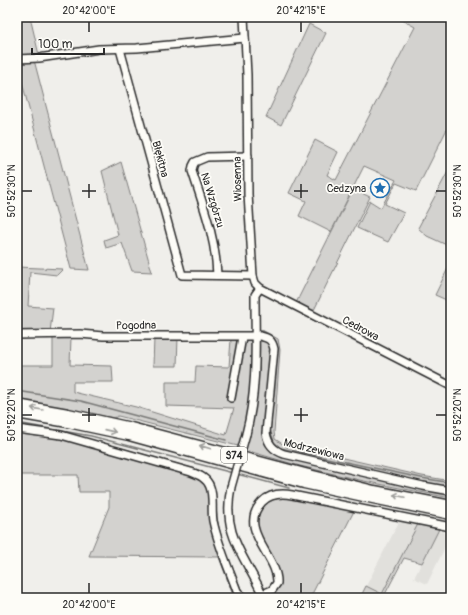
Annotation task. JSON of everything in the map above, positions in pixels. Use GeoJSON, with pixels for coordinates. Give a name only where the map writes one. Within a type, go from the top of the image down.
{"type":"FeatureCollection","features":[{"type":"Feature","properties":{"kind":"highway","name":"S74"},"geometry":{"type":"LineString","coordinates":[[17,405],[68,414],[131,428],[320,478],[374,491],[451,506]]}},
{"type":"Feature","properties":{"kind":"highway","name":"S74"},"geometry":{"type":"LineString","coordinates":[[17,413],[98,428],[172,446],[318,486],[451,514]]}},
{"type":"Feature","properties":{"kind":"street","name":"Wiosenna"},"geometry":{"type":"LineString","coordinates":[[244,17],[248,75],[248,194],[253,276],[255,283],[260,288]]}},
{"type":"Feature","properties":{"kind":"street"},"geometry":{"type":"LineString","coordinates":[[17,59],[39,58],[99,49],[120,49],[245,38]]}},
{"type":"Feature","properties":{"kind":"street","name":"Błękitna"},"geometry":{"type":"LineString","coordinates":[[120,49],[182,275],[217,275]]}},
{"type":"Feature","properties":{"kind":"street","name":"Na Wzgórzu"},"geometry":{"type":"LineString","coordinates":[[217,275],[217,257],[192,171],[193,166],[195,162],[207,157],[248,156]]}},
{"type":"Feature","properties":{"kind":"street"},"geometry":{"type":"LineString","coordinates":[[217,275],[253,276]]}},
{"type":"Feature","properties":{"kind":"street"},"geometry":{"type":"LineString","coordinates":[[260,288],[254,295],[255,386],[252,409],[231,487],[228,508],[231,533],[238,550],[263,596]]}},
{"type":"Feature","properties":{"kind":"street","name":"Cedrowa"},"geometry":{"type":"LineString","coordinates":[[260,288],[451,386]]}},
{"type":"Feature","properties":{"kind":"street","name":"Pogodna"},"geometry":{"type":"LineString","coordinates":[[17,335],[80,334],[103,336],[255,337]]}},
{"type":"Feature","properties":{"kind":"street"},"geometry":{"type":"LineString","coordinates":[[230,398],[242,337]]}},
{"type":"Feature","properties":{"kind":"street","name":"Modrzewiowa"},"geometry":{"type":"LineString","coordinates":[[255,337],[267,338],[272,343],[274,349],[266,432],[268,440],[274,449],[284,454],[451,491]]}},
{"type":"Feature","properties":{"kind":"street"},"geometry":{"type":"LineString","coordinates":[[17,429],[61,435],[191,472],[202,477],[211,489],[213,517],[216,531],[237,592],[243,598]]}},
{"type":"Feature","properties":{"kind":"street"},"geometry":{"type":"LineString","coordinates":[[253,598],[263,596],[276,585],[277,580],[275,573],[256,532],[254,519],[261,504],[274,495],[292,495],[451,527]]}},
{"type":"Feature","properties":{"kind":"shaded area"},"geometry":{"type":"Polygon","coordinates":[[[17,17],[30,17],[39,55],[17,56],[17,17]]]}},
{"type":"Feature","properties":{"kind":"shaded area"},"geometry":{"type":"Polygon","coordinates":[[[397,17],[438,17],[451,23],[451,121],[416,191],[396,183],[385,204],[404,213],[388,242],[357,228],[370,201],[381,208],[396,180],[364,166],[331,232],[299,216],[306,201],[289,193],[315,140],[338,152],[327,175],[336,180],[415,27],[397,17]]]}},
{"type":"Feature","properties":{"kind":"shaded area"},"geometry":{"type":"Polygon","coordinates":[[[309,24],[326,33],[281,125],[266,117],[309,24]]]}},
{"type":"Feature","properties":{"kind":"shaded area"},"geometry":{"type":"Polygon","coordinates":[[[34,60],[89,270],[71,269],[17,63],[17,61],[34,60]]]}},
{"type":"Feature","properties":{"kind":"shaded area"},"geometry":{"type":"Polygon","coordinates":[[[121,162],[152,272],[132,271],[122,243],[106,248],[104,240],[118,235],[102,171],[121,162]]]}},
{"type":"Feature","properties":{"kind":"shaded area"},"geometry":{"type":"Polygon","coordinates":[[[451,166],[451,247],[427,236],[418,228],[451,166]]]}},
{"type":"Feature","properties":{"kind":"shaded area"},"geometry":{"type":"Polygon","coordinates":[[[353,189],[370,197],[313,312],[296,303],[353,189]]]}},
{"type":"Feature","properties":{"kind":"shaded area"},"geometry":{"type":"Polygon","coordinates":[[[451,262],[451,302],[435,295],[451,262]]]}},
{"type":"Feature","properties":{"kind":"shaded area"},"geometry":{"type":"Polygon","coordinates":[[[17,267],[63,269],[57,275],[30,272],[28,306],[53,308],[50,332],[71,337],[70,365],[112,366],[113,382],[73,382],[73,392],[136,407],[226,435],[234,408],[166,406],[166,382],[195,382],[196,366],[229,367],[231,339],[251,341],[253,365],[249,409],[238,446],[118,416],[114,418],[17,401],[17,365],[53,365],[53,335],[17,335],[17,267]]]}},
{"type":"Feature","properties":{"kind":"shaded area"},"geometry":{"type":"Polygon","coordinates":[[[262,330],[278,339],[280,350],[274,432],[275,439],[287,447],[299,448],[422,476],[451,481],[451,498],[364,481],[300,466],[245,450],[252,420],[259,377],[259,331],[262,330]]]}},
{"type":"Feature","properties":{"kind":"shaded area"},"geometry":{"type":"Polygon","coordinates":[[[178,337],[177,366],[153,366],[154,338],[178,337]]]}},
{"type":"Feature","properties":{"kind":"shaded area"},"geometry":{"type":"Polygon","coordinates":[[[17,431],[50,435],[194,476],[203,482],[207,487],[209,495],[214,534],[236,598],[234,598],[219,557],[89,556],[109,507],[109,492],[79,492],[78,475],[17,475],[17,431]]]}},
{"type":"Feature","properties":{"kind":"shaded area"},"geometry":{"type":"Polygon","coordinates":[[[279,498],[289,498],[354,511],[310,598],[267,598],[275,591],[280,581],[260,536],[258,521],[259,514],[263,507],[269,502],[279,498]]]}},
{"type":"Feature","properties":{"kind":"shaded area"},"geometry":{"type":"Polygon","coordinates":[[[400,520],[418,524],[382,595],[366,586],[400,520]]]}},
{"type":"Feature","properties":{"kind":"shaded area"},"geometry":{"type":"Polygon","coordinates":[[[418,524],[439,529],[422,563],[404,558],[383,598],[360,598],[366,586],[382,594],[418,524]]]}},
{"type":"Feature","properties":{"kind":"shaded area"},"geometry":{"type":"Polygon","coordinates":[[[438,531],[451,533],[451,535],[427,584],[414,578],[438,531]]]}},
{"type":"Feature","properties":{"kind":"waterway"},"geometry":{"type":"LineString","coordinates":[[261,331],[272,336],[276,341],[277,348]]}},
{"type":"Feature","properties":{"kind":"waterway"},"geometry":{"type":"LineString","coordinates":[[276,370],[270,430],[274,442],[280,448],[451,483]]}},
{"type":"Feature","properties":{"kind":"waterway"},"geometry":{"type":"LineString","coordinates":[[17,391],[81,401],[226,440]]}},
{"type":"Feature","properties":{"kind":"waterway"},"geometry":{"type":"LineString","coordinates":[[17,423],[91,436],[233,473]]}},
{"type":"Feature","properties":{"kind":"waterway"},"geometry":{"type":"LineString","coordinates":[[17,425],[55,431]]}},
{"type":"Feature","properties":{"kind":"waterway"},"geometry":{"type":"LineString","coordinates":[[117,447],[201,471],[211,481],[215,492]]}},
{"type":"Feature","properties":{"kind":"waterway"},"geometry":{"type":"LineString","coordinates":[[237,474],[289,488]]}},
{"type":"Feature","properties":{"kind":"waterway"},"geometry":{"type":"LineString","coordinates":[[216,508],[219,530],[234,574],[243,594],[252,594]]}},
{"type":"Feature","properties":{"kind":"place","name":"Cedzyna"},"geometry":{"type":"Point","coordinates":[380,188]}}]}
